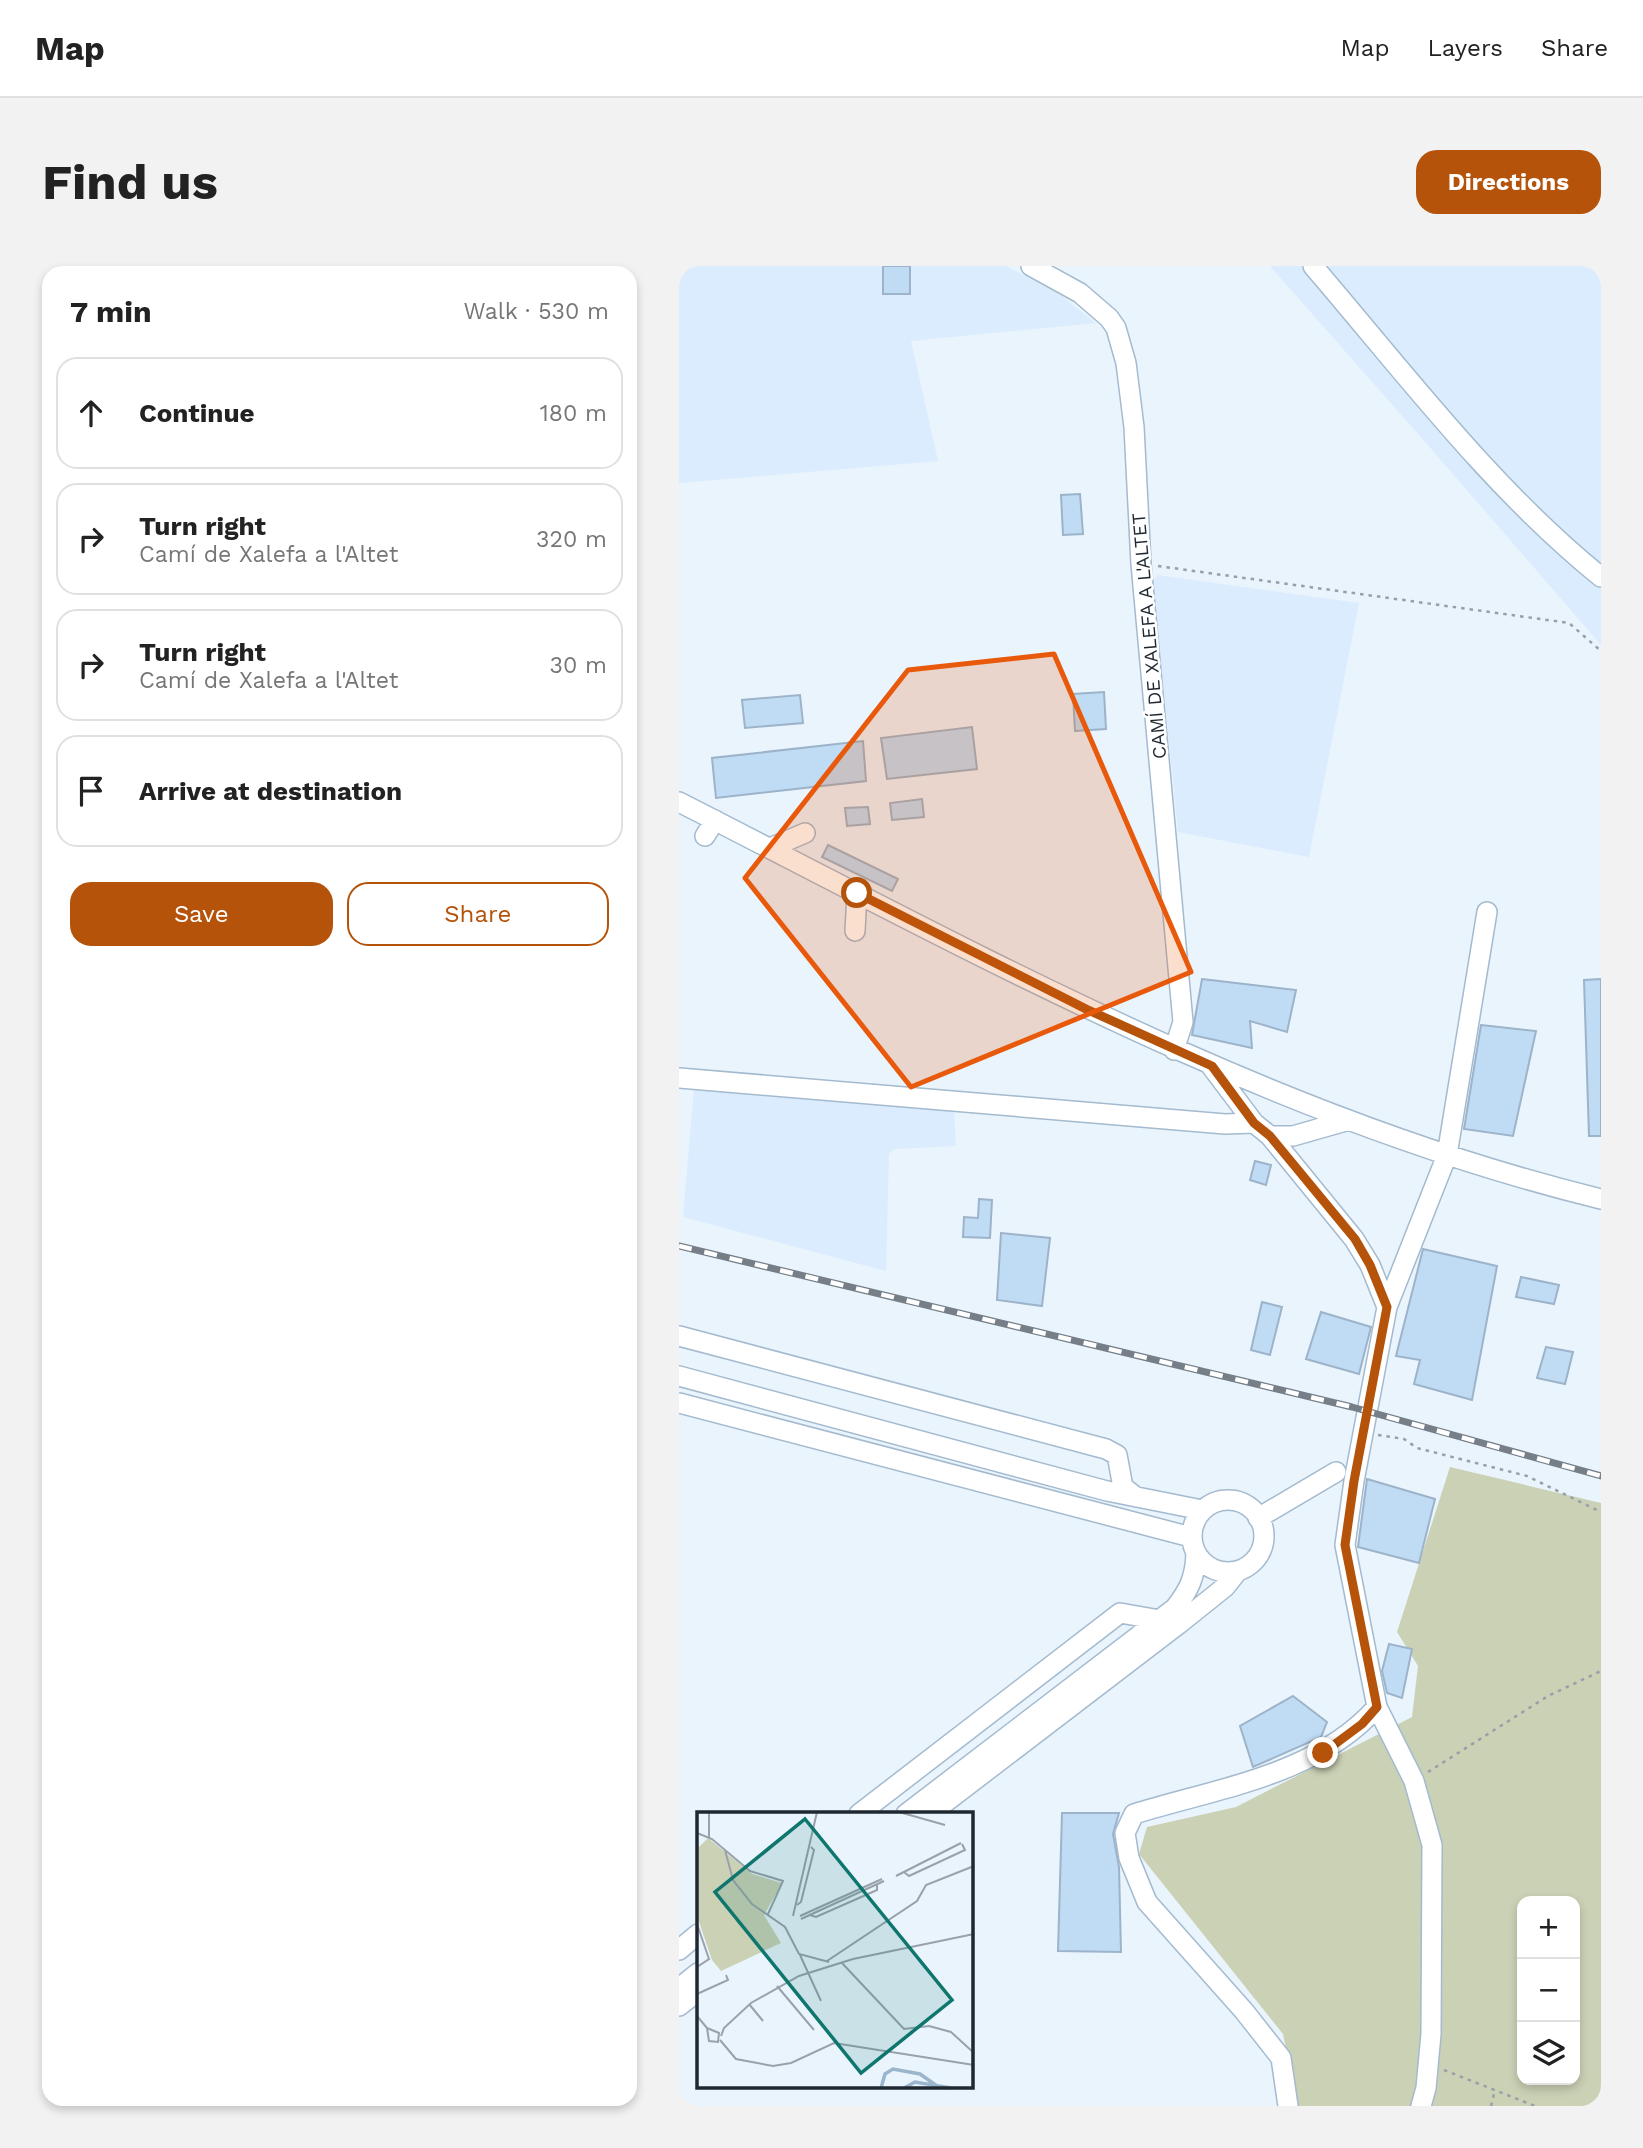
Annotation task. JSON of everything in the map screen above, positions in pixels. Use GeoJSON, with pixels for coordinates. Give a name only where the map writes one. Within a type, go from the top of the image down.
{"type":"FeatureCollection","features":[{"type":"Feature","properties":{"kind":"street","name":"CAMÍ DE XALEFA A L'ALTET"},"geometry":{"type":"LineString","coordinates":[[1031,266],[1080,293],[1116,328],[1126,363],[1134,427],[1141,564],[1183,1022],[1174,1050]]}},
{"type":"Feature","properties":{"kind":"street"},"geometry":{"type":"LineString","coordinates":[[1313,266],[1486,467],[1554,539],[1601,577]]}},
{"type":"Feature","properties":{"kind":"street"},"geometry":{"type":"LineString","coordinates":[[679,802],[710,828],[770,848],[1174,1050],[1349,1120],[1447,1155],[1601,1199]]}},
{"type":"Feature","properties":{"kind":"street"},"geometry":{"type":"LineString","coordinates":[[770,848],[805,833]]}},
{"type":"Feature","properties":{"kind":"street"},"geometry":{"type":"LineString","coordinates":[[855,931],[857,893]]}},
{"type":"Feature","properties":{"kind":"street"},"geometry":{"type":"LineString","coordinates":[[1421,2106],[1428,2064],[1432,1845],[1414,1781],[1377,1707],[1345,1545],[1387,1307],[1447,1155],[1487,912]]}},
{"type":"Feature","properties":{"kind":"street"},"geometry":{"type":"LineString","coordinates":[[1212,1066],[1254,1123],[1270,1136],[1355,1239],[1370,1265],[1387,1307]]}},
{"type":"Feature","properties":{"kind":"street"},"geometry":{"type":"LineString","coordinates":[[679,1078],[1212,1122],[1254,1123]]}},
{"type":"Feature","properties":{"kind":"street"},"geometry":{"type":"LineString","coordinates":[[1270,1136],[1293,1136],[1349,1120]]}},
{"type":"Feature","properties":{"kind":"street"},"geometry":{"type":"LineString","coordinates":[[679,1336],[1106,1449],[1117,1455],[1123,1487],[1136,1497]]}},
{"type":"Feature","properties":{"kind":"street"},"geometry":{"type":"LineString","coordinates":[[679,1376],[1136,1497],[1202,1510]]}},
{"type":"Feature","properties":{"kind":"street"},"geometry":{"type":"LineString","coordinates":[[679,1403],[1193,1546],[1213,1570],[1237,1572]]}},
{"type":"Feature","properties":{"kind":"street"},"geometry":{"type":"LineString","coordinates":[[1258,1518],[1336,1472]]}},
{"type":"Feature","properties":{"kind":"street"},"geometry":{"type":"LineString","coordinates":[[909,1812],[1160,1620],[1189,1591],[1195,1574],[1195,1520],[1202,1510],[1224,1500],[1247,1505],[1258,1518],[1264,1536],[1262,1548],[1248,1567],[1237,1572],[1225,1587],[1180,1623],[933,1812]]}},
{"type":"Feature","properties":{"kind":"street"},"geometry":{"type":"LineString","coordinates":[[862,1812],[1119,1613],[1160,1620]]}},
{"type":"Feature","properties":{"kind":"street"},"geometry":{"type":"LineString","coordinates":[[1288,2106],[1281,2058],[1244,2011],[1147,1902],[1129,1858],[1125,1833],[1134,1814],[1280,1770],[1323,1753],[1362,1724],[1377,1707]]}},
{"type":"Feature","properties":{"kind":"street"},"geometry":{"type":"LineString","coordinates":[[679,1950],[697,1935]]}},
{"type":"Feature","properties":{"kind":"street"},"geometry":{"type":"LineString","coordinates":[[679,1988],[697,1974]]}},
{"type":"Feature","properties":{"kind":"street"},"geometry":{"type":"LineString","coordinates":[[679,2006],[697,1992]]}},
{"type":"Feature","properties":{"kind":"path"},"geometry":{"type":"LineString","coordinates":[[1141,564],[1569,623],[1601,651]]}},
{"type":"Feature","properties":{"kind":"path"},"geometry":{"type":"LineString","coordinates":[[1364,1434],[1404,1439],[1417,1448],[1527,1476],[1601,1512]]}},
{"type":"Feature","properties":{"kind":"path"},"geometry":{"type":"LineString","coordinates":[[1414,1781],[1548,1696],[1601,1671]]}},
{"type":"Feature","properties":{"kind":"path"},"geometry":{"type":"LineString","coordinates":[[1428,2064],[1535,2106]]}},
{"type":"Feature","properties":{"kind":"path"},"geometry":{"type":"LineString","coordinates":[[1492,2106],[1495,2090]]}},
{"type":"Feature","properties":{"kind":"highlighted area"},"geometry":{"type":"Polygon","coordinates":[[[1054,654],[1191,972],[911,1087],[745,878],[908,670],[1054,654]]]}},
{"type":"Feature","properties":{"kind":"shaded area"},"geometry":{"type":"Polygon","coordinates":[[[679,266],[1006,266],[1060,295],[1096,323],[911,341],[938,461],[679,483],[679,266]]]}},
{"type":"Feature","properties":{"kind":"shaded area"},"geometry":{"type":"Polygon","coordinates":[[[1270,266],[1601,266],[1601,645],[1426,443],[1270,266]]]}},
{"type":"Feature","properties":{"kind":"shaded area"},"geometry":{"type":"Polygon","coordinates":[[[1157,575],[1359,603],[1309,857],[1178,832],[1153,584],[1157,575]]]}},
{"type":"Feature","properties":{"kind":"shaded area"},"geometry":{"type":"Polygon","coordinates":[[[694,1089],[954,1111],[956,1146],[894,1149],[889,1154],[886,1271],[683,1217],[694,1089]]]}},
{"type":"Feature","properties":{"kind":"green space"},"geometry":{"type":"Polygon","coordinates":[[[1450,1467],[1601,1503],[1601,2106],[1297,2106],[1283,2034],[1139,1854],[1147,1827],[1236,1807],[1412,1717],[1418,1666],[1397,1632],[1450,1467]]]}},
{"type":"Feature","properties":{"kind":"building"},"geometry":{"type":"Polygon","coordinates":[[[883,266],[910,266],[910,294],[883,294],[883,266]]]}},
{"type":"Feature","properties":{"kind":"building"},"geometry":{"type":"Polygon","coordinates":[[[1080,494],[1083,534],[1063,535],[1061,495],[1080,494]]]}},
{"type":"Feature","properties":{"kind":"building"},"geometry":{"type":"Polygon","coordinates":[[[1104,692],[1106,729],[1075,731],[1073,694],[1104,692]]]}},
{"type":"Feature","properties":{"kind":"building"},"geometry":{"type":"Polygon","coordinates":[[[800,695],[803,723],[745,728],[742,700],[800,695]]]}},
{"type":"Feature","properties":{"kind":"building"},"geometry":{"type":"Polygon","coordinates":[[[972,727],[977,769],[887,779],[881,738],[972,727]]]}},
{"type":"Feature","properties":{"kind":"building"},"geometry":{"type":"Polygon","coordinates":[[[863,741],[866,781],[716,798],[712,758],[863,741]]]}},
{"type":"Feature","properties":{"kind":"building"},"geometry":{"type":"Polygon","coordinates":[[[922,799],[924,817],[892,820],[890,803],[922,799]]]}},
{"type":"Feature","properties":{"kind":"building"},"geometry":{"type":"Polygon","coordinates":[[[868,807],[870,824],[847,826],[845,808],[868,807]]]}},
{"type":"Feature","properties":{"kind":"building"},"geometry":{"type":"Polygon","coordinates":[[[828,845],[898,879],[892,891],[822,857],[828,845]]]}},
{"type":"Feature","properties":{"kind":"building"},"geometry":{"type":"Polygon","coordinates":[[[1202,979],[1296,990],[1287,1032],[1250,1021],[1252,1048],[1192,1035],[1202,979]]]}},
{"type":"Feature","properties":{"kind":"building"},"geometry":{"type":"Polygon","coordinates":[[[1601,979],[1601,1136],[1589,1136],[1584,980],[1601,979]]]}},
{"type":"Feature","properties":{"kind":"building"},"geometry":{"type":"Polygon","coordinates":[[[1481,1025],[1536,1031],[1513,1136],[1464,1129],[1481,1025]]]}},
{"type":"Feature","properties":{"kind":"building"},"geometry":{"type":"Polygon","coordinates":[[[1255,1161],[1271,1165],[1266,1185],[1250,1180],[1255,1161]]]}},
{"type":"Feature","properties":{"kind":"building"},"geometry":{"type":"Polygon","coordinates":[[[979,1199],[992,1200],[990,1238],[963,1237],[964,1217],[978,1218],[979,1199]]]}},
{"type":"Feature","properties":{"kind":"building"},"geometry":{"type":"Polygon","coordinates":[[[1001,1233],[1050,1238],[1042,1306],[997,1300],[1001,1233]]]}},
{"type":"Feature","properties":{"kind":"building"},"geometry":{"type":"Polygon","coordinates":[[[1423,1249],[1497,1266],[1472,1400],[1414,1384],[1420,1360],[1396,1356],[1423,1249]]]}},
{"type":"Feature","properties":{"kind":"building"},"geometry":{"type":"Polygon","coordinates":[[[1521,1277],[1559,1285],[1554,1304],[1516,1297],[1521,1277]]]}},
{"type":"Feature","properties":{"kind":"building"},"geometry":{"type":"Polygon","coordinates":[[[1262,1302],[1282,1307],[1270,1355],[1251,1350],[1262,1302]]]}},
{"type":"Feature","properties":{"kind":"building"},"geometry":{"type":"Polygon","coordinates":[[[1321,1312],[1371,1327],[1359,1374],[1306,1359],[1321,1312]]]}},
{"type":"Feature","properties":{"kind":"building"},"geometry":{"type":"Polygon","coordinates":[[[1546,1347],[1573,1352],[1565,1384],[1537,1378],[1546,1347]]]}},
{"type":"Feature","properties":{"kind":"building"},"geometry":{"type":"Polygon","coordinates":[[[1367,1479],[1435,1499],[1419,1563],[1358,1547],[1367,1479]]]}},
{"type":"Feature","properties":{"kind":"building"},"geometry":{"type":"Polygon","coordinates":[[[1389,1644],[1412,1649],[1402,1698],[1387,1693],[1382,1671],[1389,1644]]]}},
{"type":"Feature","properties":{"kind":"building"},"geometry":{"type":"Polygon","coordinates":[[[1293,1696],[1327,1722],[1321,1737],[1253,1767],[1240,1726],[1293,1696]]]}},
{"type":"Feature","properties":{"kind":"building"},"geometry":{"type":"Polygon","coordinates":[[[1062,1813],[1119,1813],[1113,1834],[1119,1867],[1121,1952],[1058,1951],[1062,1813]]]}},
{"type":"Feature","properties":{"kind":"railway"},"geometry":{"type":"LineString","coordinates":[[679,1246],[1352,1407],[1601,1476]]}},
{"type":"Feature","properties":{"kind":"route"},"geometry":{"type":"LineString","coordinates":[[857,893],[1086,1009],[1212,1066],[1254,1123],[1270,1136],[1355,1239],[1370,1265],[1387,1307],[1354,1481],[1345,1545],[1377,1707],[1362,1724],[1323,1753]]}}]}
